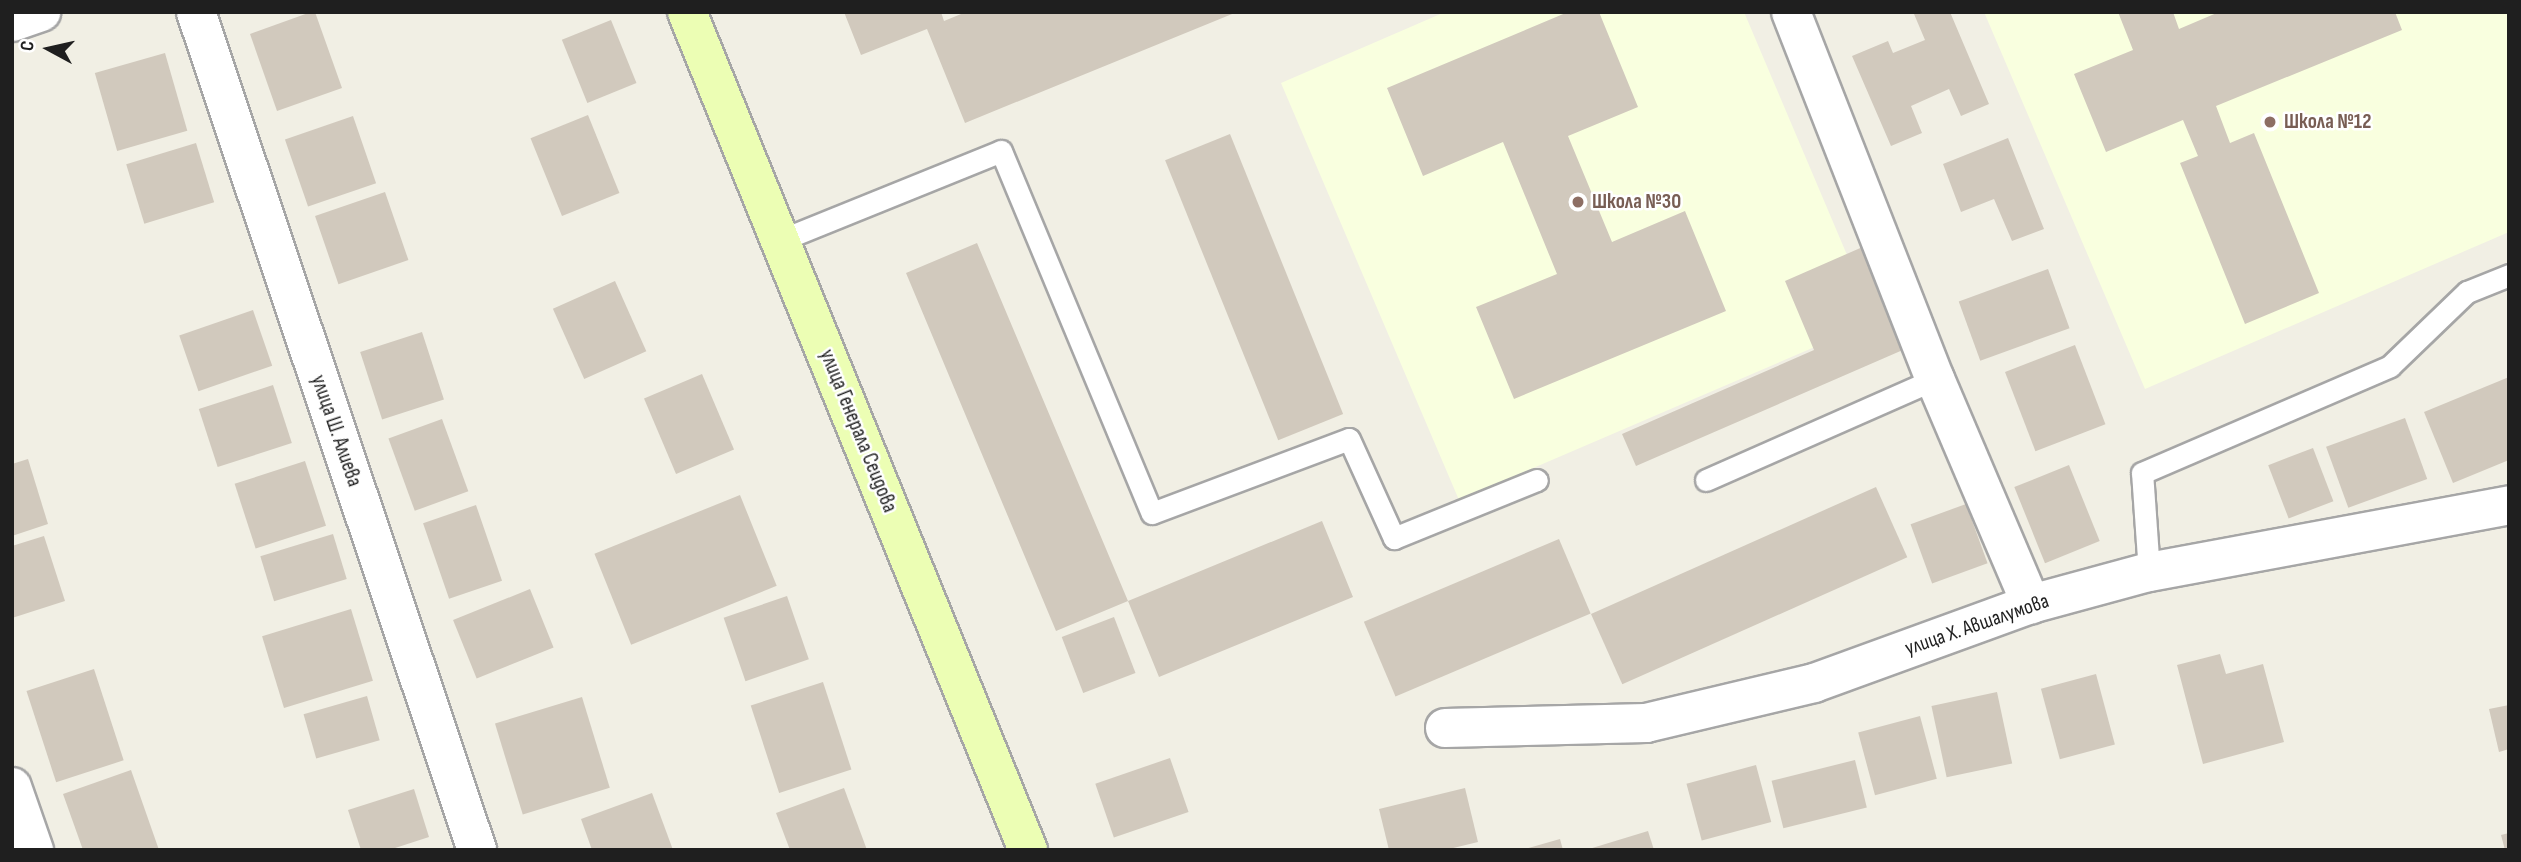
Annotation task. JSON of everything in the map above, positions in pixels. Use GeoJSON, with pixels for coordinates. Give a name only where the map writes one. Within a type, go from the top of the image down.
{"type":"FeatureCollection","features":[{"type":"Feature","properties":{"kind":"street"},"geometry":{"type":"LineString","coordinates":[[12,22],[41,12]]}},
{"type":"Feature","properties":{"kind":"street","name":"улица Ш. Алиева"},"geometry":{"type":"LineString","coordinates":[[196,12],[477,850]]}},
{"type":"Feature","properties":{"kind":"street","name":"улица Генерала Сеидова"},"geometry":{"type":"LineString","coordinates":[[687,12],[1028,850]]}},
{"type":"Feature","properties":{"kind":"street"},"geometry":{"type":"LineString","coordinates":[[1791,12],[1935,379],[2031,604]]}},
{"type":"Feature","properties":{"kind":"street","name":"улица Х. Авшалумова"},"geometry":{"type":"LineString","coordinates":[[1445,728],[1646,723],[1814,683],[2031,604],[2149,572],[2509,505]]}},
{"type":"Feature","properties":{"kind":"street"},"geometry":{"type":"LineString","coordinates":[[12,787],[34,850]]}},
{"type":"Feature","properties":{"kind":"lane"},"geometry":{"type":"LineString","coordinates":[[781,240],[1001,151],[1152,513],[1349,439],[1394,538],[1537,480]]}},
{"type":"Feature","properties":{"kind":"lane"},"geometry":{"type":"LineString","coordinates":[[2149,572],[2142,473],[2390,366],[2467,292],[2509,275]]}},
{"type":"Feature","properties":{"kind":"lane"},"geometry":{"type":"LineString","coordinates":[[1706,480],[1935,379]]}},
{"type":"Feature","properties":{"kind":"shaded area","name":"Школа №30"},"geometry":{"type":"Polygon","coordinates":[[[1445,12],[1744,12],[1875,321],[1459,500],[1281,83],[1445,12]]]}},
{"type":"Feature","properties":{"kind":"shaded area","name":"Школа №12"},"geometry":{"type":"Polygon","coordinates":[[[1984,12],[2509,12],[2509,232],[2145,389],[1984,12]]]}},
{"type":"Feature","properties":{"kind":"building"},"geometry":{"type":"Polygon","coordinates":[[[315,12],[342,88],[277,111],[250,34],[315,12]]]}},
{"type":"Feature","properties":{"kind":"building"},"geometry":{"type":"Polygon","coordinates":[[[844,12],[941,12],[944,21],[966,12],[1237,12],[965,123],[927,29],[861,55],[844,12]]]}},
{"type":"Feature","properties":{"kind":"building"},"geometry":{"type":"Polygon","coordinates":[[[1568,12],[1599,12],[1638,107],[1568,136],[1612,242],[1685,211],[1726,311],[1514,399],[1476,307],[1557,274],[1503,142],[1423,176],[1387,88],[1568,12]]]}},
{"type":"Feature","properties":{"kind":"building"},"geometry":{"type":"Polygon","coordinates":[[[1950,12],[1989,104],[1961,116],[1949,89],[1911,106],[1922,133],[1891,146],[1852,56],[1888,41],[1893,53],[1925,40],[1914,14],[1950,12]]]}},
{"type":"Feature","properties":{"kind":"building"},"geometry":{"type":"Polygon","coordinates":[[[2118,12],[2173,12],[2179,29],[2219,12],[2395,12],[2402,30],[2216,106],[2230,143],[2254,133],[2319,293],[2245,324],[2180,163],[2198,156],[2183,120],[2106,152],[2074,74],[2133,50],[2118,12]]]}},
{"type":"Feature","properties":{"kind":"building"},"geometry":{"type":"Polygon","coordinates":[[[611,20],[636,83],[587,103],[562,40],[611,20]]]}},
{"type":"Feature","properties":{"kind":"building"},"geometry":{"type":"Polygon","coordinates":[[[165,53],[187,131],[117,151],[95,73],[165,53]]]}},
{"type":"Feature","properties":{"kind":"building"},"geometry":{"type":"Polygon","coordinates":[[[588,115],[619,193],[562,216],[531,138],[588,115]]]}},
{"type":"Feature","properties":{"kind":"building"},"geometry":{"type":"Polygon","coordinates":[[[353,116],[376,183],[308,207],[285,139],[353,116]]]}},
{"type":"Feature","properties":{"kind":"building"},"geometry":{"type":"Polygon","coordinates":[[[1230,134],[1343,414],[1278,440],[1165,160],[1230,134]]]}},
{"type":"Feature","properties":{"kind":"building"},"geometry":{"type":"Polygon","coordinates":[[[2008,138],[2044,229],[2012,241],[1994,199],[1961,212],[1943,164],[2008,138]]]}},
{"type":"Feature","properties":{"kind":"building"},"geometry":{"type":"Polygon","coordinates":[[[196,143],[214,202],[144,224],[126,164],[196,143]]]}},
{"type":"Feature","properties":{"kind":"building"},"geometry":{"type":"Polygon","coordinates":[[[385,192],[408,260],[338,284],[315,216],[385,192]]]}},
{"type":"Feature","properties":{"kind":"building"},"geometry":{"type":"Polygon","coordinates":[[[1874,242],[1912,346],[1636,466],[1622,434],[1814,350],[1785,281],[1874,242]]]}},
{"type":"Feature","properties":{"kind":"building"},"geometry":{"type":"Polygon","coordinates":[[[977,243],[1128,601],[1056,631],[906,273],[977,243]]]}},
{"type":"Feature","properties":{"kind":"building"},"geometry":{"type":"Polygon","coordinates":[[[2048,269],[2070,328],[1980,361],[1959,301],[2048,269]]]}},
{"type":"Feature","properties":{"kind":"building"},"geometry":{"type":"Polygon","coordinates":[[[615,281],[646,351],[584,379],[553,309],[615,281]]]}},
{"type":"Feature","properties":{"kind":"building"},"geometry":{"type":"Polygon","coordinates":[[[253,310],[272,366],[198,391],[179,335],[253,310]]]}},
{"type":"Feature","properties":{"kind":"building"},"geometry":{"type":"Polygon","coordinates":[[[422,332],[444,400],[382,420],[360,352],[422,332]]]}},
{"type":"Feature","properties":{"kind":"building"},"geometry":{"type":"Polygon","coordinates":[[[2075,345],[2105,424],[2035,451],[2005,372],[2075,345]]]}},
{"type":"Feature","properties":{"kind":"building"},"geometry":{"type":"Polygon","coordinates":[[[702,374],[734,449],[676,474],[644,399],[702,374]]]}},
{"type":"Feature","properties":{"kind":"building"},"geometry":{"type":"Polygon","coordinates":[[[2509,377],[2509,460],[2453,483],[2424,412],[2509,377]]]}},
{"type":"Feature","properties":{"kind":"building"},"geometry":{"type":"Polygon","coordinates":[[[273,385],[292,443],[218,467],[199,409],[273,385]]]}},
{"type":"Feature","properties":{"kind":"building"},"geometry":{"type":"Polygon","coordinates":[[[2405,418],[2427,479],[2348,508],[2326,447],[2405,418]]]}},
{"type":"Feature","properties":{"kind":"building"},"geometry":{"type":"Polygon","coordinates":[[[442,419],[468,491],[415,511],[388,438],[442,419]]]}},
{"type":"Feature","properties":{"kind":"building"},"geometry":{"type":"Polygon","coordinates":[[[2313,448],[2333,501],[2289,518],[2268,465],[2313,448]]]}},
{"type":"Feature","properties":{"kind":"building"},"geometry":{"type":"Polygon","coordinates":[[[28,459],[48,524],[12,536],[12,464],[28,459]]]}},
{"type":"Feature","properties":{"kind":"building"},"geometry":{"type":"Polygon","coordinates":[[[305,461],[326,526],[256,549],[235,484],[305,461]]]}},
{"type":"Feature","properties":{"kind":"building"},"geometry":{"type":"Polygon","coordinates":[[[2069,465],[2100,541],[2045,563],[2014,487],[2069,465]]]}},
{"type":"Feature","properties":{"kind":"building"},"geometry":{"type":"Polygon","coordinates":[[[1876,487],[1907,557],[1622,684],[1591,614],[1876,487]]]}},
{"type":"Feature","properties":{"kind":"building"},"geometry":{"type":"Polygon","coordinates":[[[740,495],[777,586],[631,645],[594,554],[740,495]]]}},
{"type":"Feature","properties":{"kind":"building"},"geometry":{"type":"Polygon","coordinates":[[[1966,504],[1988,563],[1932,583],[1911,524],[1966,504]]]}},
{"type":"Feature","properties":{"kind":"building"},"geometry":{"type":"Polygon","coordinates":[[[476,505],[502,581],[449,599],[423,523],[476,505]]]}},
{"type":"Feature","properties":{"kind":"building"},"geometry":{"type":"Polygon","coordinates":[[[1322,521],[1353,597],[1159,677],[1128,601],[1322,521]]]}},
{"type":"Feature","properties":{"kind":"building"},"geometry":{"type":"Polygon","coordinates":[[[333,534],[347,579],[274,601],[260,556],[333,534]]]}},
{"type":"Feature","properties":{"kind":"building"},"geometry":{"type":"Polygon","coordinates":[[[44,536],[65,601],[12,618],[12,546],[44,536]]]}},
{"type":"Feature","properties":{"kind":"building"},"geometry":{"type":"Polygon","coordinates":[[[1559,539],[1591,614],[1396,696],[1364,622],[1559,539]]]}},
{"type":"Feature","properties":{"kind":"building"},"geometry":{"type":"Polygon","coordinates":[[[530,589],[554,647],[477,679],[453,620],[530,589]]]}},
{"type":"Feature","properties":{"kind":"building"},"geometry":{"type":"Polygon","coordinates":[[[787,596],[809,659],[745,681],[724,618],[787,596]]]}},
{"type":"Feature","properties":{"kind":"building"},"geometry":{"type":"Polygon","coordinates":[[[351,609],[373,681],[284,708],[262,636],[351,609]]]}},
{"type":"Feature","properties":{"kind":"building"},"geometry":{"type":"Polygon","coordinates":[[[1114,617],[1136,673],[1083,693],[1062,637],[1114,617]]]}},
{"type":"Feature","properties":{"kind":"building"},"geometry":{"type":"Polygon","coordinates":[[[2220,654],[2226,674],[2263,664],[2284,742],[2203,764],[2177,665],[2220,654]]]}},
{"type":"Feature","properties":{"kind":"building"},"geometry":{"type":"Polygon","coordinates":[[[94,669],[124,760],[56,782],[26,691],[94,669]]]}},
{"type":"Feature","properties":{"kind":"building"},"geometry":{"type":"Polygon","coordinates":[[[2096,674],[2115,745],[2060,759],[2041,689],[2096,674]]]}},
{"type":"Feature","properties":{"kind":"building"},"geometry":{"type":"Polygon","coordinates":[[[823,682],[851,769],[779,793],[751,705],[823,682]]]}},
{"type":"Feature","properties":{"kind":"building"},"geometry":{"type":"Polygon","coordinates":[[[1997,692],[2012,763],[1947,777],[1931,706],[1997,692]]]}},
{"type":"Feature","properties":{"kind":"building"},"geometry":{"type":"Polygon","coordinates":[[[367,696],[380,740],[316,758],[304,714],[367,696]]]}},
{"type":"Feature","properties":{"kind":"building"},"geometry":{"type":"Polygon","coordinates":[[[582,697],[610,788],[523,814],[495,724],[582,697]]]}},
{"type":"Feature","properties":{"kind":"building"},"geometry":{"type":"Polygon","coordinates":[[[2509,705],[2509,749],[2499,752],[2489,709],[2509,705]]]}},
{"type":"Feature","properties":{"kind":"building"},"geometry":{"type":"Polygon","coordinates":[[[1920,716],[1937,779],[1875,795],[1858,733],[1920,716]]]}},
{"type":"Feature","properties":{"kind":"building"},"geometry":{"type":"Polygon","coordinates":[[[1170,758],[1189,812],[1114,838],[1095,784],[1170,758]]]}},
{"type":"Feature","properties":{"kind":"building"},"geometry":{"type":"Polygon","coordinates":[[[1855,760],[1867,808],[1783,828],[1772,781],[1855,760]]]}},
{"type":"Feature","properties":{"kind":"building"},"geometry":{"type":"Polygon","coordinates":[[[1756,765],[1771,822],[1702,841],[1686,784],[1756,765]]]}},
{"type":"Feature","properties":{"kind":"building"},"geometry":{"type":"Polygon","coordinates":[[[131,770],[159,850],[83,850],[63,794],[131,770]]]}},
{"type":"Feature","properties":{"kind":"building"},"geometry":{"type":"Polygon","coordinates":[[[844,788],[867,850],[790,850],[776,813],[844,788]]]}},
{"type":"Feature","properties":{"kind":"building"},"geometry":{"type":"Polygon","coordinates":[[[1465,788],[1478,842],[1445,850],[1389,850],[1379,809],[1465,788]]]}},
{"type":"Feature","properties":{"kind":"building"},"geometry":{"type":"Polygon","coordinates":[[[414,789],[429,837],[389,850],[361,850],[348,810],[414,789]]]}},
{"type":"Feature","properties":{"kind":"building"},"geometry":{"type":"Polygon","coordinates":[[[652,793],[673,850],[592,850],[581,819],[652,793]]]}},
{"type":"Feature","properties":{"kind":"building"},"geometry":{"type":"Polygon","coordinates":[[[1648,831],[1654,850],[1589,850],[1589,849],[1648,831]]]}},
{"type":"Feature","properties":{"kind":"building"},"geometry":{"type":"Polygon","coordinates":[[[2509,833],[2509,850],[2505,850],[2501,835],[2509,833]]]}},
{"type":"Feature","properties":{"kind":"building"},"geometry":{"type":"Polygon","coordinates":[[[1560,839],[1563,850],[1525,850],[1525,849],[1560,839]]]}},
{"type":"Feature","properties":{"kind":"place","name":"Школа №12"},"geometry":{"type":"Point","coordinates":[2270,122]}},
{"type":"Feature","properties":{"kind":"place","name":"Школа №30"},"geometry":{"type":"Point","coordinates":[1578,202]}}]}
